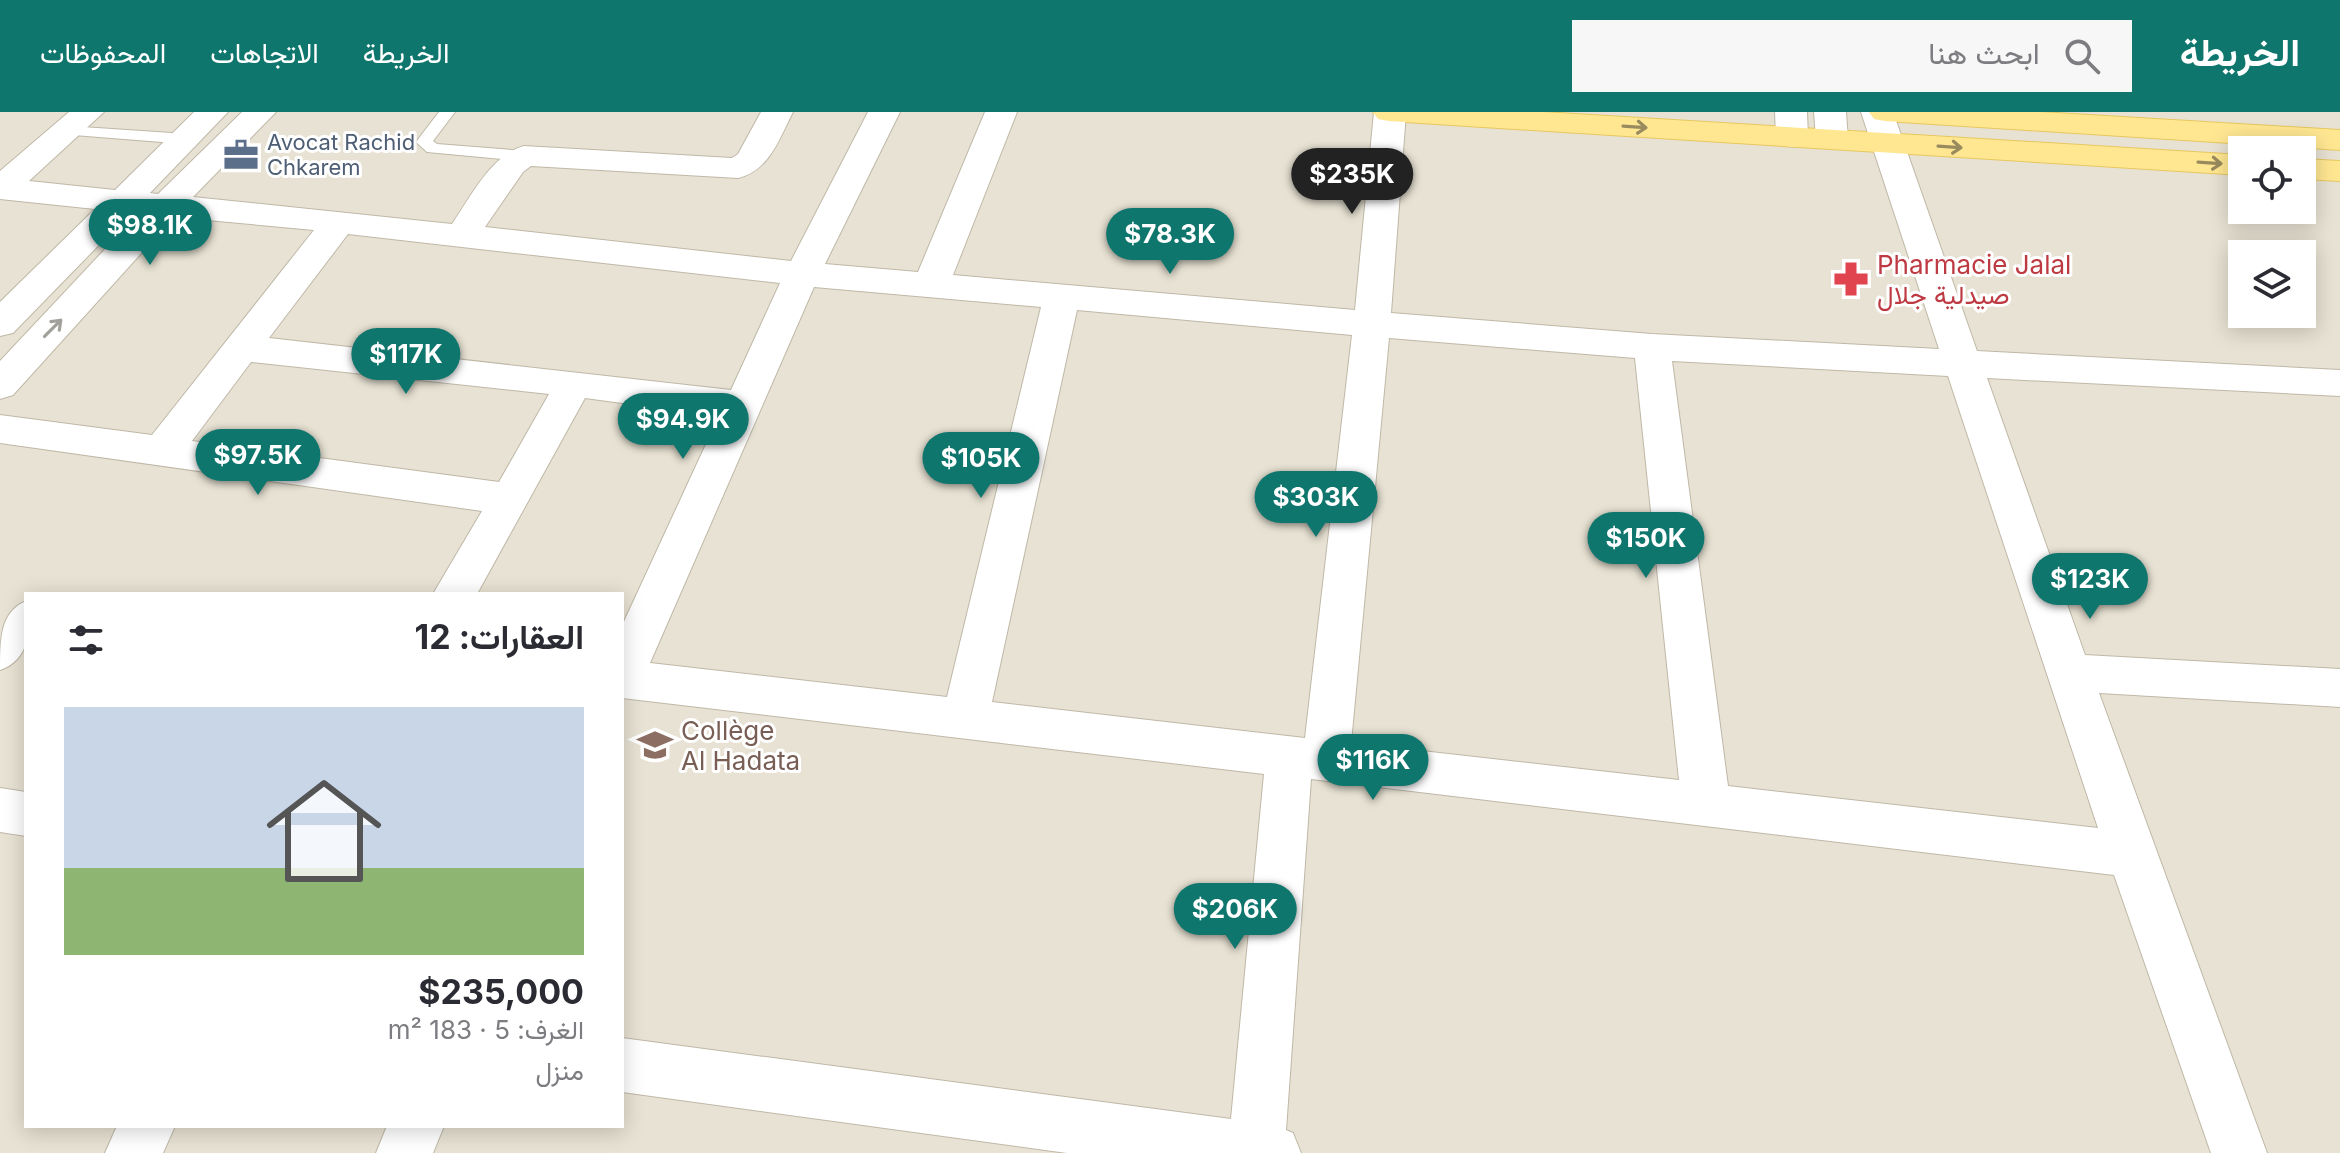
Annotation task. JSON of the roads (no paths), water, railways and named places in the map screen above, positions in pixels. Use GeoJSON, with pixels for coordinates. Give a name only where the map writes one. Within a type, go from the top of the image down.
{"type":"FeatureCollection","features":[{"type":"Feature","properties":{"kind":"main road"},"geometry":{"type":"LineString","coordinates":[[1390,112],[1831,126],[1884,122],[2340,140]]}},
{"type":"Feature","properties":{"kind":"main road"},"geometry":{"type":"LineString","coordinates":[[1884,122],[2228,163]]}},
{"type":"Feature","properties":{"kind":"main road"},"geometry":{"type":"LineString","coordinates":[[2316,170],[2340,171]]}},
{"type":"Feature","properties":{"kind":"street"},"geometry":{"type":"LineString","coordinates":[[0,324],[212,112]]}},
{"type":"Feature","properties":{"kind":"street"},"geometry":{"type":"LineString","coordinates":[[0,385],[167,204],[260,112]]}},
{"type":"Feature","properties":{"kind":"street"},"geometry":{"type":"LineString","coordinates":[[461,236],[511,165],[524,156],[738,168],[751,160],[777,112]]}},
{"type":"Feature","properties":{"kind":"street"},"geometry":{"type":"LineString","coordinates":[[624,673],[802,274],[884,112]]}},
{"type":"Feature","properties":{"kind":"street"},"geometry":{"type":"LineString","coordinates":[[931,285],[1001,112]]}},
{"type":"Feature","properties":{"kind":"street"},"geometry":{"type":"LineString","coordinates":[[624,1065],[1262,1152],[1307,758],[1372,324],[1390,112]]}},
{"type":"Feature","properties":{"kind":"street"},"geometry":{"type":"LineString","coordinates":[[0,189],[77,121]]}},
{"type":"Feature","properties":{"kind":"street"},"geometry":{"type":"LineString","coordinates":[[1884,122],[2131,854],[2239,1153]]}},
{"type":"Feature","properties":{"kind":"street"},"geometry":{"type":"LineString","coordinates":[[0,189],[128,199],[802,274],[1372,324],[1652,347],[1967,366],[2340,383]]}},
{"type":"Feature","properties":{"kind":"street"},"geometry":{"type":"LineString","coordinates":[[162,451],[245,348],[339,222]]}},
{"type":"Feature","properties":{"kind":"street"},"geometry":{"type":"LineString","coordinates":[[965,719],[1062,296]]}},
{"type":"Feature","properties":{"kind":"street"},"geometry":{"type":"LineString","coordinates":[[1652,347],[1706,804]]}},
{"type":"Feature","properties":{"kind":"street"},"geometry":{"type":"LineString","coordinates":[[245,348],[574,383],[744,405]]}},
{"type":"Feature","properties":{"kind":"street"},"geometry":{"type":"LineString","coordinates":[[456,592],[574,383]]}},
{"type":"Feature","properties":{"kind":"street"},"geometry":{"type":"LineString","coordinates":[[0,429],[510,499]]}},
{"type":"Feature","properties":{"kind":"street"},"geometry":{"type":"LineString","coordinates":[[2071,673],[2340,688]]}},
{"type":"Feature","properties":{"kind":"street"},"geometry":{"type":"LineString","coordinates":[[624,677],[2131,854]]}},
{"type":"Feature","properties":{"kind":"street"},"geometry":{"type":"LineString","coordinates":[[0,810],[24,814]]}},
{"type":"Feature","properties":{"kind":"street"},"geometry":{"type":"LineString","coordinates":[[133,1153],[146,1128]]}},
{"type":"Feature","properties":{"kind":"street"},"geometry":{"type":"LineString","coordinates":[[404,1153],[415,1128]]}},
{"type":"Feature","properties":{"kind":"lane"},"geometry":{"type":"LineString","coordinates":[[447,112],[424,142],[433,149],[524,156]]}},
{"type":"Feature","properties":{"kind":"lane"},"geometry":{"type":"LineString","coordinates":[[77,121],[187,139]]}},
{"type":"Feature","properties":{"kind":"place","name":"Avocat Rachid Chkarem"},"geometry":{"type":"Point","coordinates":[241,155]}},
{"type":"Feature","properties":{"kind":"place","name":"Pharmacie Jalal صيدلية جلال"},"geometry":{"type":"Point","coordinates":[1851,279]}},
{"type":"Feature","properties":{"kind":"place","name":"Collège Al Hadata"},"geometry":{"type":"Point","coordinates":[655,745]}}]}
